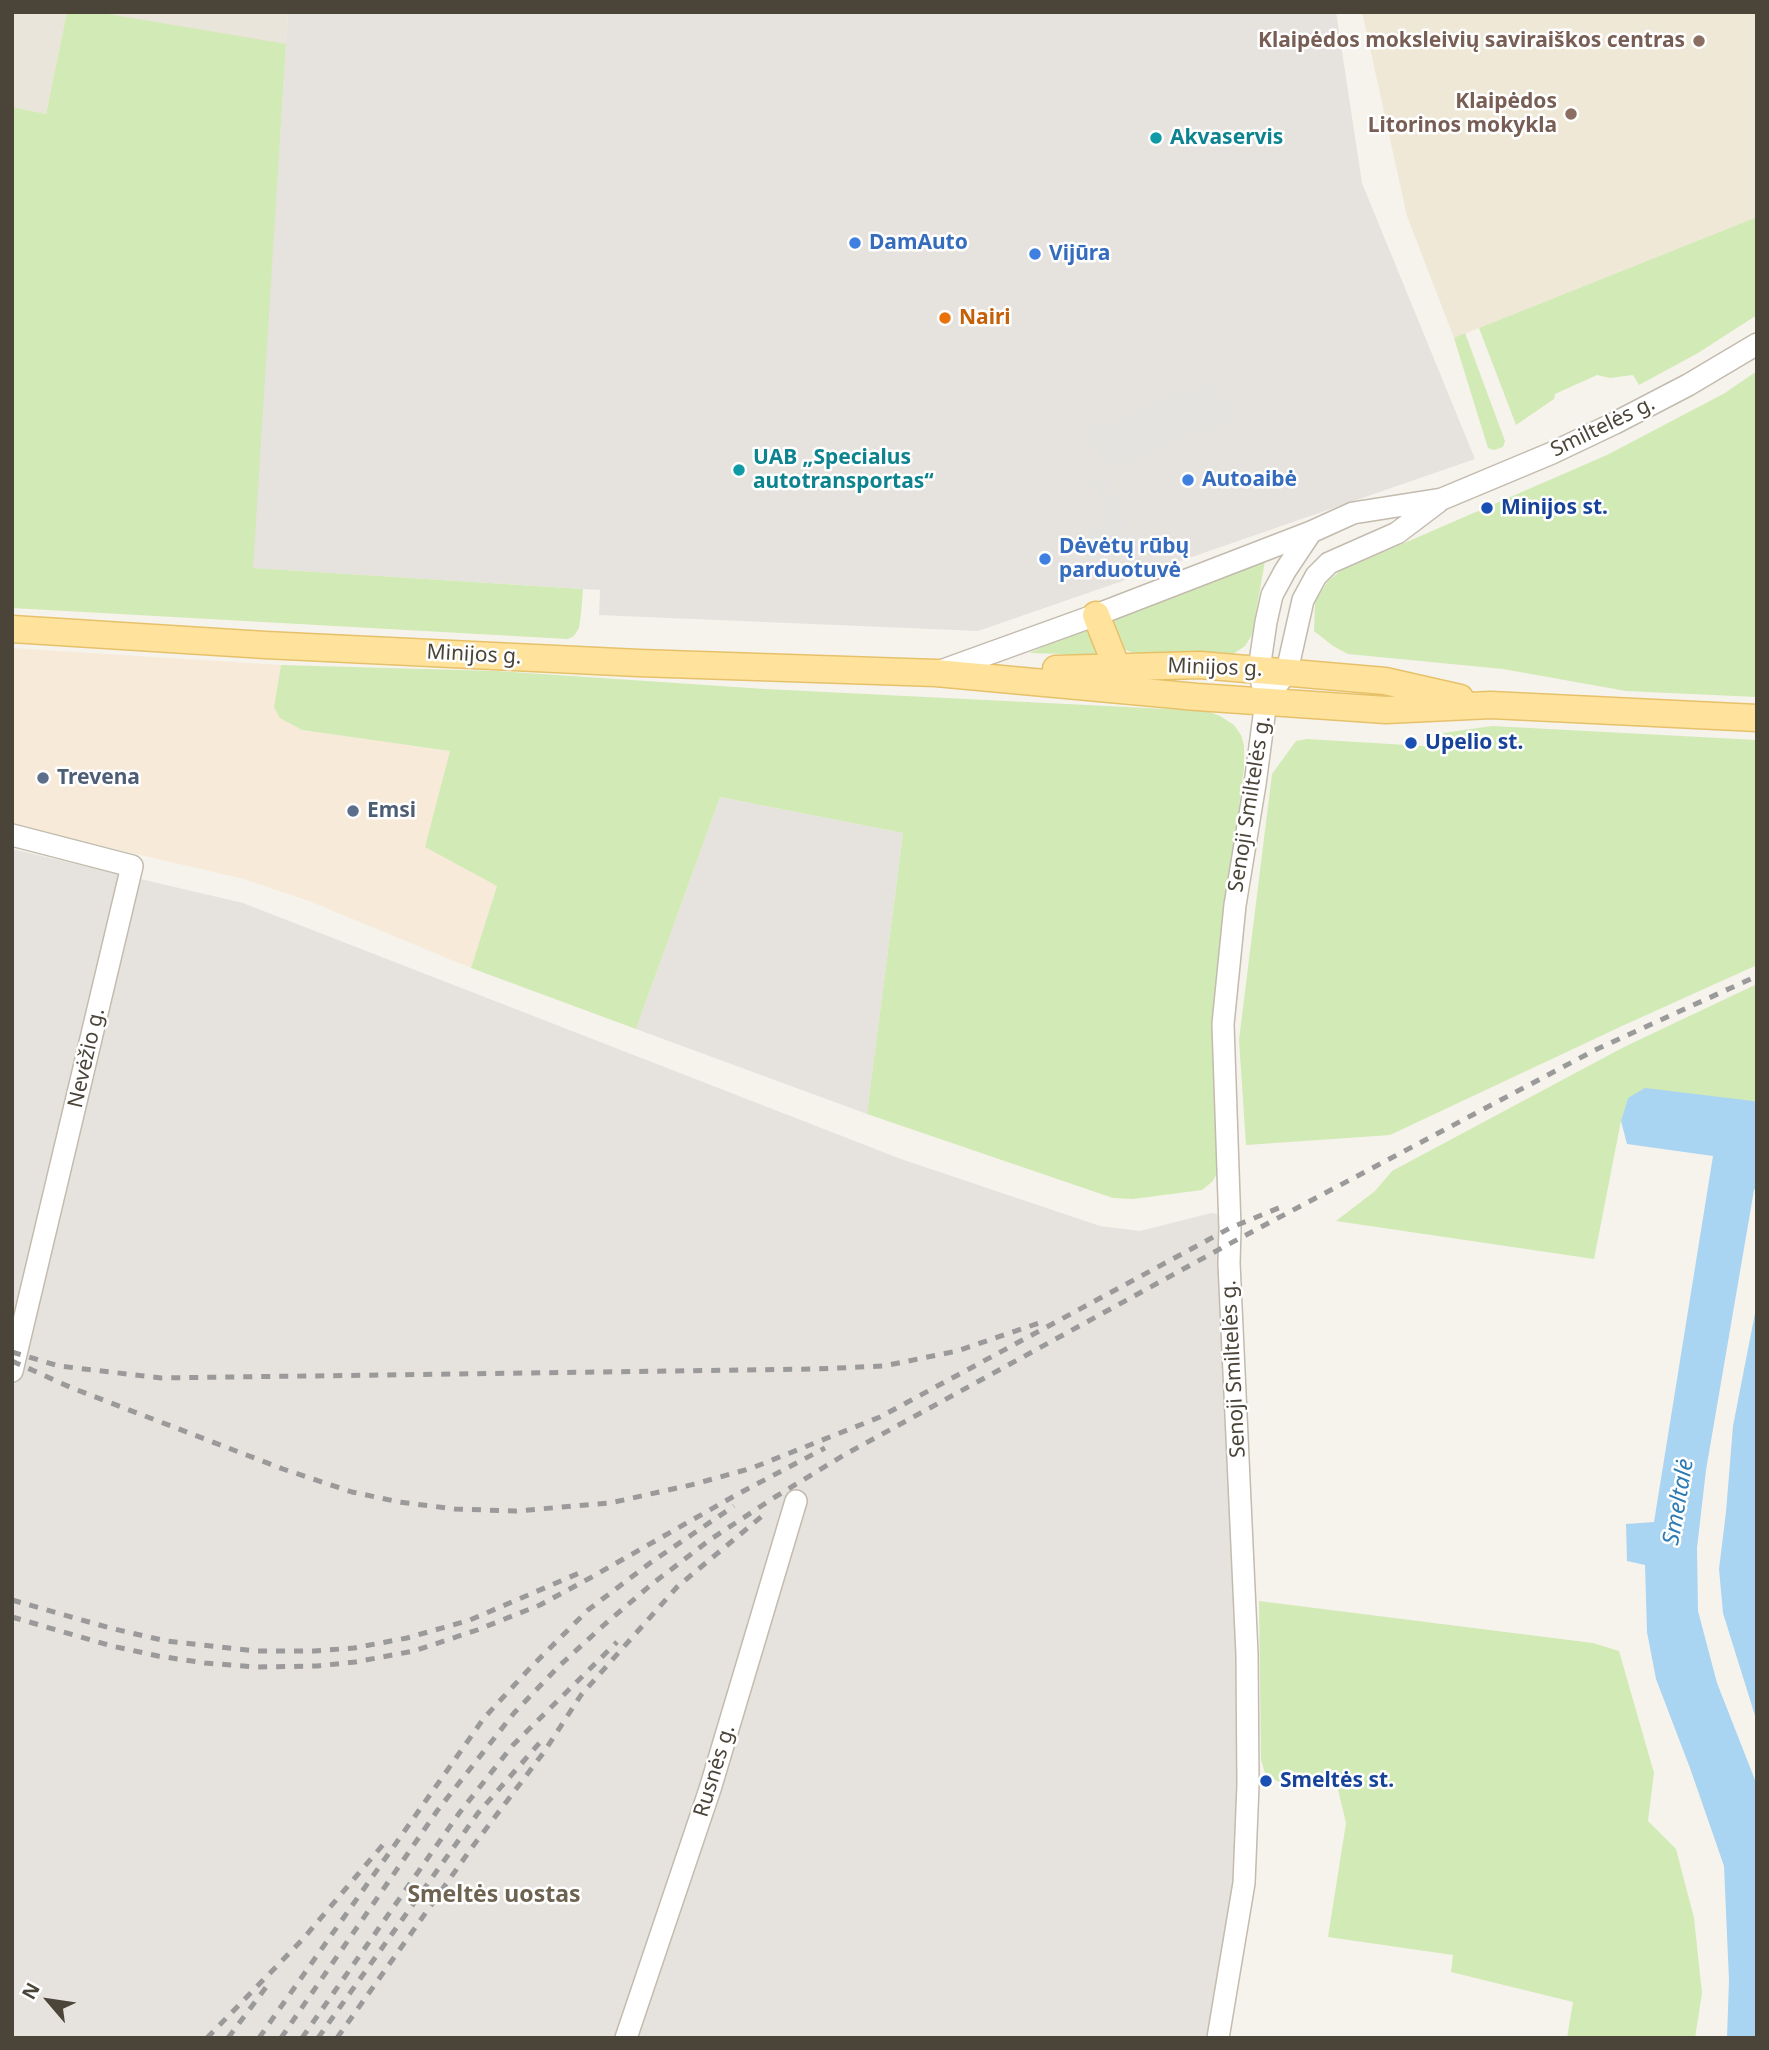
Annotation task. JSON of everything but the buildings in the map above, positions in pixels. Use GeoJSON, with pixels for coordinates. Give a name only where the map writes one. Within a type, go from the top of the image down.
{"type":"FeatureCollection","features":[{"type":"Feature","properties":{"kind":"main road"},"geometry":{"type":"LineString","coordinates":[[1096,615],[1117,668]]}},
{"type":"Feature","properties":{"kind":"main road","name":"Minijos g."},"geometry":{"type":"LineString","coordinates":[[12,629],[639,663],[936,673],[1386,710],[1492,705],[1757,718]]}},
{"type":"Feature","properties":{"kind":"main road","name":"Minijos g."},"geometry":{"type":"LineString","coordinates":[[936,673],[1200,665],[1385,681],[1492,705]]}},
{"type":"Feature","properties":{"kind":"street","name":"Smiltelės g."},"geometry":{"type":"LineString","coordinates":[[1442,499],[1552,453],[1615,423],[1688,385],[1757,344]]}},
{"type":"Feature","properties":{"kind":"street"},"geometry":{"type":"LineString","coordinates":[[936,673],[1096,615],[1311,532],[1353,513],[1442,499]]}},
{"type":"Feature","properties":{"kind":"street"},"geometry":{"type":"LineString","coordinates":[[1266,701],[1287,671],[1303,600],[1316,576],[1329,563],[1397,533],[1442,499]]}},
{"type":"Feature","properties":{"kind":"street"},"geometry":{"type":"LineString","coordinates":[[1266,701],[1259,669],[1272,595],[1284,570],[1311,532]]}},
{"type":"Feature","properties":{"kind":"street","name":"Senoji Smiltelės g."},"geometry":{"type":"LineString","coordinates":[[1218,2038],[1244,1883],[1248,1785],[1247,1654],[1229,1263],[1223,1024],[1235,905],[1266,701]]}},
{"type":"Feature","properties":{"kind":"street","name":"Nevėžio g."},"geometry":{"type":"LineString","coordinates":[[12,835],[132,866],[12,1371]]}},
{"type":"Feature","properties":{"kind":"street","name":"Rusnės g."},"geometry":{"type":"LineString","coordinates":[[626,2038],[710,1789],[796,1502]]}},
{"type":"Feature","properties":{"kind":"shaded area"},"geometry":{"type":"Polygon","coordinates":[[[12,12],[67,12],[46,114],[12,107],[12,12]]]}},
{"type":"Feature","properties":{"kind":"shaded area"},"geometry":{"type":"Polygon","coordinates":[[[97,12],[288,12],[286,44],[266,42],[97,12]]]}},
{"type":"Feature","properties":{"kind":"shaded area"},"geometry":{"type":"Polygon","coordinates":[[[288,12],[1336,12],[1362,183],[1475,459],[978,631],[599,615],[600,590],[252,568],[288,12]]]}},
{"type":"Feature","properties":{"kind":"shaded area","name":"Klaipėdos Litorinos mokykla"},"geometry":{"type":"Polygon","coordinates":[[[1362,12],[1757,12],[1757,217],[1454,338],[1407,216],[1362,12]]]}},
{"type":"Feature","properties":{"kind":"shaded area"},"geometry":{"type":"Polygon","coordinates":[[[1218,377],[1237,419],[1103,472],[1086,429],[1218,377]]]}},
{"type":"Feature","properties":{"kind":"shaded area"},"geometry":{"type":"Polygon","coordinates":[[[1108,475],[1136,545],[1090,565],[1078,532],[1106,520],[1090,481],[1108,475]]]}},
{"type":"Feature","properties":{"kind":"shaded area"},"geometry":{"type":"Polygon","coordinates":[[[12,648],[281,665],[274,707],[289,723],[302,730],[450,751],[426,847],[497,886],[471,968],[309,901],[244,879],[12,825],[12,648]]]}},
{"type":"Feature","properties":{"kind":"shaded area"},"geometry":{"type":"Polygon","coordinates":[[[720,797],[903,833],[867,1114],[636,1029],[720,797]]]}},
{"type":"Feature","properties":{"kind":"shaded area"},"geometry":{"type":"Polygon","coordinates":[[[12,849],[243,903],[901,1159],[1100,1226],[1140,1231],[1211,1213],[1217,1214],[1220,1220],[1230,1436],[1241,1783],[1236,1881],[1212,2038],[12,2038],[12,849]]]}},
{"type":"Feature","properties":{"kind":"green space"},"geometry":{"type":"Polygon","coordinates":[[[67,12],[97,12],[286,44],[253,568],[583,589],[579,628],[574,636],[568,639],[12,608],[12,107],[46,114],[67,12]]]}},
{"type":"Feature","properties":{"kind":"green space"},"geometry":{"type":"Polygon","coordinates":[[[1757,217],[1757,315],[1698,353],[1639,385],[1633,375],[1610,378],[1597,375],[1555,394],[1554,399],[1516,425],[1479,328],[1757,217]]]}},
{"type":"Feature","properties":{"kind":"green space"},"geometry":{"type":"Polygon","coordinates":[[[1465,333],[1505,441],[1503,447],[1494,450],[1488,448],[1454,338],[1465,333]]]}},
{"type":"Feature","properties":{"kind":"green space"},"geometry":{"type":"Polygon","coordinates":[[[1757,371],[1757,697],[1626,691],[1503,669],[1348,654],[1314,631],[1315,602],[1328,581],[1340,571],[1607,455],[1725,393],[1757,371]]]}},
{"type":"Feature","properties":{"kind":"green space"},"geometry":{"type":"Polygon","coordinates":[[[1266,555],[1252,635],[1245,646],[1230,656],[1140,654],[1128,651],[1116,645],[1103,620],[1266,555]]]}},
{"type":"Feature","properties":{"kind":"green space"},"geometry":{"type":"Polygon","coordinates":[[[1092,625],[1098,655],[1029,653],[1092,625]]]}},
{"type":"Feature","properties":{"kind":"green space"},"geometry":{"type":"Polygon","coordinates":[[[281,665],[497,671],[765,689],[1207,711],[1220,716],[1234,725],[1241,735],[1244,767],[1213,1022],[1217,1173],[1213,1181],[1202,1190],[1133,1199],[1113,1198],[867,1114],[903,833],[720,797],[636,1029],[471,968],[497,886],[425,847],[450,751],[302,730],[280,718],[274,707],[281,665]]]}},
{"type":"Feature","properties":{"kind":"green space"},"geometry":{"type":"Polygon","coordinates":[[[1492,726],[1757,740],[1757,965],[1390,1135],[1246,1145],[1239,1040],[1272,774],[1296,741],[1307,739],[1440,747],[1471,741],[1442,739],[1443,733],[1492,726]]]}},
{"type":"Feature","properties":{"kind":"green space"},"geometry":{"type":"Polygon","coordinates":[[[1757,984],[1757,1103],[1628,1098],[1594,1259],[1336,1221],[1375,1191],[1392,1171],[1624,1047],[1757,984]]]}},
{"type":"Feature","properties":{"kind":"green space"},"geometry":{"type":"Polygon","coordinates":[[[1259,1601],[1593,1643],[1619,1651],[1654,1773],[1648,1821],[1676,1849],[1694,1918],[1702,1993],[1695,2038],[1567,2038],[1573,2002],[1451,1972],[1453,1955],[1328,1937],[1346,1823],[1334,1773],[1304,1781],[1280,1783],[1265,1773],[1261,1760],[1259,1601]]]}},
{"type":"Feature","properties":{"kind":"water","name":"Smeltalė"},"geometry":{"type":"Polygon","coordinates":[[[1645,1088],[1757,1103],[1757,1187],[1754,1190],[1706,1470],[1697,1548],[1698,1611],[1717,1683],[1757,1785],[1757,2038],[1727,2038],[1729,1980],[1724,1866],[1656,1679],[1647,1632],[1645,1565],[1627,1561],[1626,1524],[1654,1522],[1713,1156],[1627,1144],[1621,1121],[1628,1098],[1645,1088]]]}},
{"type":"Feature","properties":{"kind":"water"},"geometry":{"type":"Polygon","coordinates":[[[1757,1303],[1757,1722],[1723,1613],[1719,1569],[1733,1426],[1757,1303]]]}},
{"type":"Feature","properties":{"kind":"railway"},"geometry":{"type":"LineString","coordinates":[[281,2038],[437,1811],[514,1713],[558,1667],[605,1624],[711,1539],[844,1455],[1229,1244],[1595,1050],[1757,976]]}},
{"type":"Feature","properties":{"kind":"railway"},"geometry":{"type":"LineString","coordinates":[[12,1361],[72,1388],[283,1469],[352,1492],[399,1502],[455,1509],[516,1511],[610,1503],[752,1468],[880,1417],[1230,1228],[1281,1207]]}},
{"type":"Feature","properties":{"kind":"railway"},"geometry":{"type":"LineString","coordinates":[[12,1352],[59,1366],[161,1378],[815,1369],[884,1366],[957,1351],[1039,1323]]}},
{"type":"Feature","properties":{"kind":"railway"},"geometry":{"type":"LineString","coordinates":[[12,1617],[112,1646],[205,1663],[257,1667],[317,1666],[414,1651],[540,1605],[825,1448]]}},
{"type":"Feature","properties":{"kind":"railway"},"geometry":{"type":"LineString","coordinates":[[259,2038],[484,1718],[588,1610],[650,1563],[734,1506]]}},
{"type":"Feature","properties":{"kind":"railway"},"geometry":{"type":"LineString","coordinates":[[337,2038],[473,1846],[544,1752],[581,1695],[677,1587],[767,1512]]}},
{"type":"Feature","properties":{"kind":"railway"},"geometry":{"type":"LineString","coordinates":[[12,1600],[166,1641],[256,1651],[314,1651],[354,1648],[407,1638],[470,1620],[584,1571]]}},
{"type":"Feature","properties":{"kind":"railway"},"geometry":{"type":"LineString","coordinates":[[302,2038],[460,1812],[513,1745],[617,1642]]}},
{"type":"Feature","properties":{"kind":"railway"},"geometry":{"type":"LineString","coordinates":[[318,2038],[478,1813],[543,1739]]}},
{"type":"Feature","properties":{"kind":"railway"},"geometry":{"type":"LineString","coordinates":[[207,2038],[303,1939],[387,1840]]}},
{"type":"Feature","properties":{"kind":"railway"},"geometry":{"type":"LineString","coordinates":[[228,2038],[267,1986]]}},
{"type":"Feature","properties":{"kind":"place","name":"Klaipėdos moksleivių saviraiškos centras"},"geometry":{"type":"Point","coordinates":[1699,41]}},
{"type":"Feature","properties":{"kind":"place","name":"Klaipėdos Litorinos mokykla"},"geometry":{"type":"Point","coordinates":[1571,114]}},
{"type":"Feature","properties":{"kind":"place","name":"Akvaservis"},"geometry":{"type":"Point","coordinates":[1156,138]}},
{"type":"Feature","properties":{"kind":"place","name":"DamAuto"},"geometry":{"type":"Point","coordinates":[855,243]}},
{"type":"Feature","properties":{"kind":"place","name":"Vijūra"},"geometry":{"type":"Point","coordinates":[1035,254]}},
{"type":"Feature","properties":{"kind":"place","name":"Nairi"},"geometry":{"type":"Point","coordinates":[945,318]}},
{"type":"Feature","properties":{"kind":"place","name":"UAB „Specialus autotransportas“"},"geometry":{"type":"Point","coordinates":[739,470]}},
{"type":"Feature","properties":{"kind":"place","name":"Autoaibė"},"geometry":{"type":"Point","coordinates":[1188,480]}},
{"type":"Feature","properties":{"kind":"place","name":"Minijos st."},"geometry":{"type":"Point","coordinates":[1487,508]}},
{"type":"Feature","properties":{"kind":"place","name":"Dėvėtų rūbų parduotuvė"},"geometry":{"type":"Point","coordinates":[1045,559]}},
{"type":"Feature","properties":{"kind":"place","name":"Upelio st."},"geometry":{"type":"Point","coordinates":[1411,743]}},
{"type":"Feature","properties":{"kind":"place","name":"Trevena"},"geometry":{"type":"Point","coordinates":[43,778]}},
{"type":"Feature","properties":{"kind":"place","name":"Emsi"},"geometry":{"type":"Point","coordinates":[353,811]}},
{"type":"Feature","properties":{"kind":"place","name":"Smeltės st."},"geometry":{"type":"Point","coordinates":[1266,1781]}},
{"type":"Feature","properties":{"kind":"district","name":"Smeltės uostas"},"geometry":{"type":"Point","coordinates":[494,1895]}}]}
